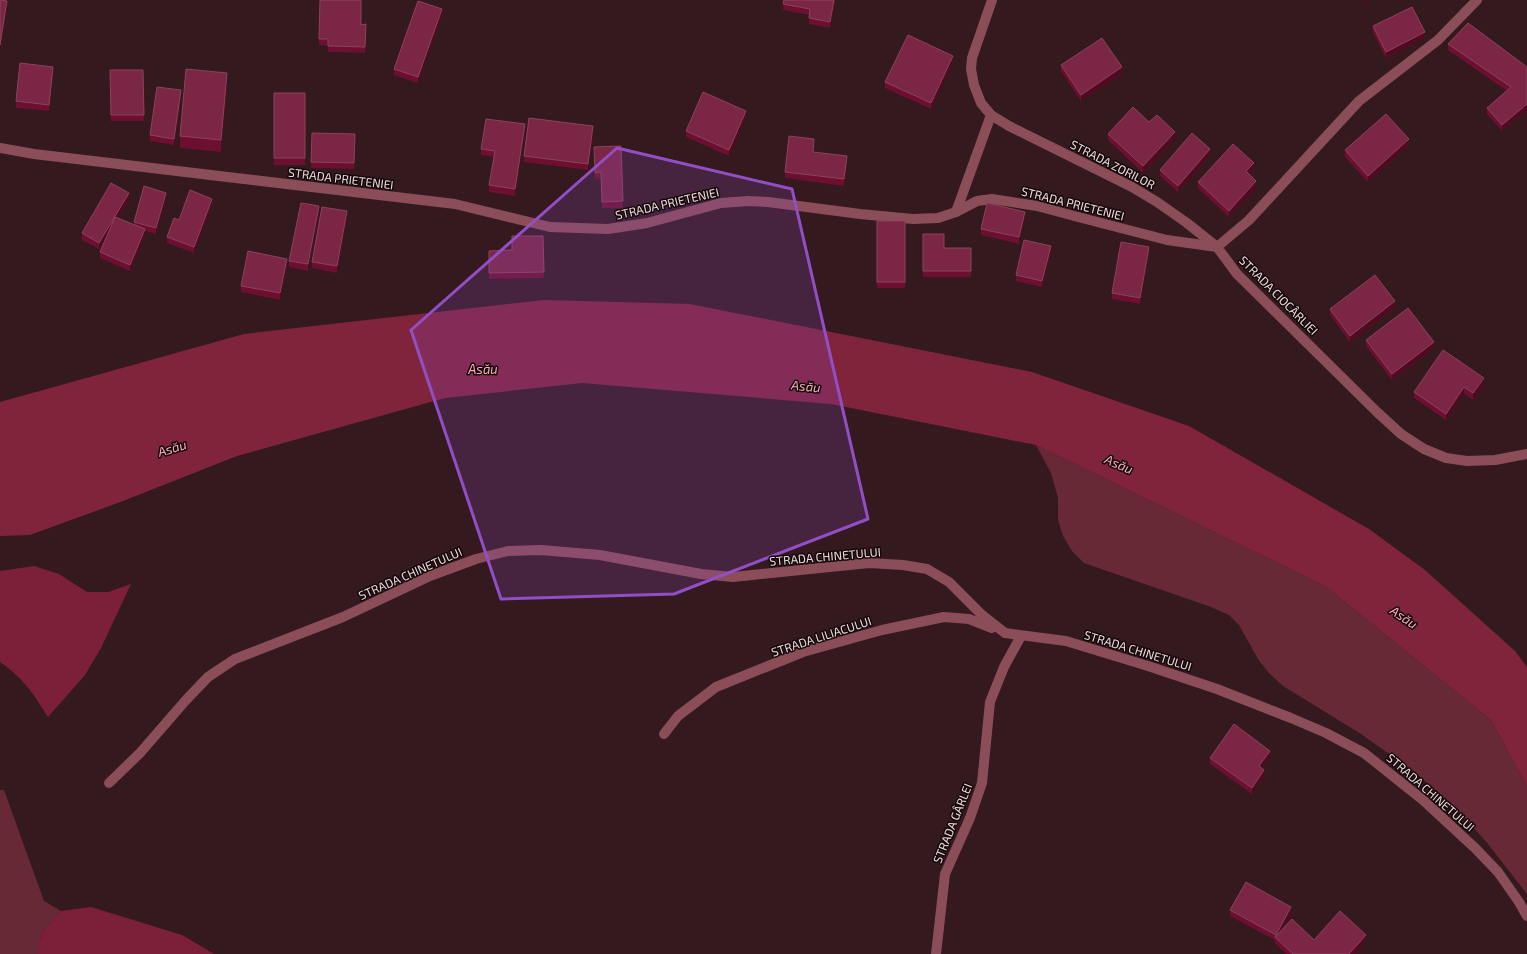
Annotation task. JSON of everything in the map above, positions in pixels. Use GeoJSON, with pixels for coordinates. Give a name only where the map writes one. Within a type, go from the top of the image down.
{"type":"FeatureCollection","features":[{"type":"Feature","properties":{"kind":"street","name":"STRADA ZORILOR"},"geometry":{"type":"LineString","coordinates":[[992,0],[972,58],[971,69],[974,85],[981,103],[991,115],[1009,126],[1132,187],[1181,219],[1217,247]]}},
{"type":"Feature","properties":{"kind":"street"},"geometry":{"type":"LineString","coordinates":[[1217,247],[1249,220],[1359,100],[1438,40],[1477,0]]}},
{"type":"Feature","properties":{"kind":"street"},"geometry":{"type":"LineString","coordinates":[[956,212],[991,115]]}},
{"type":"Feature","properties":{"kind":"street","name":"STRADA PRIETENIEI"},"geometry":{"type":"LineString","coordinates":[[0,148],[34,154],[455,204],[550,227],[608,229],[641,224],[721,203],[748,201],[913,219],[938,218],[956,212],[977,201],[992,199],[1037,206],[1078,218],[1167,240],[1217,247]]}},
{"type":"Feature","properties":{"kind":"street","name":"STRADA CIOCÂRLIEI"},"geometry":{"type":"LineString","coordinates":[[1217,247],[1237,274],[1377,412],[1407,438],[1424,449],[1446,458],[1467,461],[1495,460],[1527,454]]}},
{"type":"Feature","properties":{"kind":"street","name":"STRADA CHINETULUI"},"geometry":{"type":"LineString","coordinates":[[109,783],[140,753],[208,677],[235,659],[343,617],[430,576],[476,559],[508,551],[540,550],[600,555],[701,574],[733,577],[869,563],[903,565],[927,569],[949,582],[994,626],[1005,633],[1066,641],[1217,689],[1326,733],[1364,753],[1424,800],[1475,848],[1498,872],[1527,916]]}},
{"type":"Feature","properties":{"kind":"street","name":"STRADA LILIACULUI"},"geometry":{"type":"LineString","coordinates":[[664,734],[678,716],[716,687],[803,652],[882,630],[944,617],[969,619],[1005,633]]}},
{"type":"Feature","properties":{"kind":"street","name":"STRADA GÂRLEI"},"geometry":{"type":"LineString","coordinates":[[936,954],[945,874],[970,818],[982,783],[990,702],[1004,667],[1021,636]]}},
{"type":"Feature","properties":{"kind":"highlighted area"},"geometry":{"type":"Polygon","coordinates":[[[617,148],[792,189],[868,519],[674,594],[501,599],[411,330],[617,148]]]}},
{"type":"Feature","properties":{"kind":"shaded area"},"geometry":{"type":"Polygon","coordinates":[[[1036,445],[1325,586],[1491,720],[1527,786],[1527,894],[1488,844],[1457,809],[1415,772],[1361,734],[1283,686],[1269,673],[1258,659],[1239,625],[1229,615],[1211,607],[1084,563],[1072,551],[1063,536],[1058,520],[1058,498],[1051,473],[1036,445]]]}},
{"type":"Feature","properties":{"kind":"shaded area"},"geometry":{"type":"Polygon","coordinates":[[[34,566],[59,574],[87,592],[108,592],[131,584],[101,648],[85,675],[48,717],[27,686],[0,662],[0,571],[34,566]]]}},
{"type":"Feature","properties":{"kind":"shaded area"},"geometry":{"type":"Polygon","coordinates":[[[0,790],[4,790],[44,901],[61,911],[43,931],[36,954],[0,954],[0,790]]]}},
{"type":"Feature","properties":{"kind":"shaded area"},"geometry":{"type":"Polygon","coordinates":[[[91,907],[182,935],[214,954],[36,954],[43,931],[61,911],[91,907]]]}},
{"type":"Feature","properties":{"kind":"water","name":"Asău"},"geometry":{"type":"Polygon","coordinates":[[[544,300],[690,304],[1032,372],[1189,426],[1369,529],[1425,570],[1515,651],[1527,667],[1527,786],[1491,720],[1325,586],[1036,445],[831,404],[582,383],[445,398],[237,456],[123,501],[30,535],[0,536],[0,402],[244,334],[544,300]]]}},
{"type":"Feature","properties":{"kind":"building"},"geometry":{"type":"Polygon","coordinates":[[[0,0],[7,1],[0,45],[0,0]]]}},
{"type":"Feature","properties":{"kind":"building"},"geometry":{"type":"Polygon","coordinates":[[[320,0],[361,0],[361,25],[366,24],[365,47],[328,46],[328,39],[319,39],[320,0]]]}},
{"type":"Feature","properties":{"kind":"building"},"geometry":{"type":"Polygon","coordinates":[[[784,0],[834,0],[830,22],[809,18],[810,9],[783,4],[784,0]]]}},
{"type":"Feature","properties":{"kind":"building"},"geometry":{"type":"Polygon","coordinates":[[[418,1],[442,9],[418,77],[394,69],[418,1]]]}},
{"type":"Feature","properties":{"kind":"building"},"geometry":{"type":"Polygon","coordinates":[[[1412,7],[1425,32],[1386,52],[1373,26],[1412,7]]]}},
{"type":"Feature","properties":{"kind":"building"},"geometry":{"type":"Polygon","coordinates":[[[1468,23],[1527,67],[1527,104],[1502,125],[1487,108],[1511,87],[1448,44],[1468,23]]]}},
{"type":"Feature","properties":{"kind":"building"},"geometry":{"type":"Polygon","coordinates":[[[908,35],[953,56],[931,103],[885,82],[908,35]]]}},
{"type":"Feature","properties":{"kind":"building"},"geometry":{"type":"Polygon","coordinates":[[[1102,38],[1122,67],[1081,95],[1061,65],[1102,38]]]}},
{"type":"Feature","properties":{"kind":"building"},"geometry":{"type":"Polygon","coordinates":[[[20,63],[53,67],[49,105],[16,101],[20,63]]]}},
{"type":"Feature","properties":{"kind":"building"},"geometry":{"type":"Polygon","coordinates":[[[186,69],[227,73],[221,140],[180,136],[186,69]]]}},
{"type":"Feature","properties":{"kind":"building"},"geometry":{"type":"Polygon","coordinates":[[[110,70],[143,70],[144,115],[111,115],[110,70]]]}},
{"type":"Feature","properties":{"kind":"building"},"geometry":{"type":"Polygon","coordinates":[[[157,87],[181,90],[174,139],[150,135],[157,87]]]}},
{"type":"Feature","properties":{"kind":"building"},"geometry":{"type":"Polygon","coordinates":[[[703,92],[746,111],[729,150],[686,131],[703,92]]]}},
{"type":"Feature","properties":{"kind":"building"},"geometry":{"type":"Polygon","coordinates":[[[274,93],[305,93],[305,158],[274,158],[274,93]]]}},
{"type":"Feature","properties":{"kind":"building"},"geometry":{"type":"Polygon","coordinates":[[[1133,107],[1149,122],[1157,115],[1175,132],[1143,166],[1108,134],[1133,107]]]}},
{"type":"Feature","properties":{"kind":"building"},"geometry":{"type":"Polygon","coordinates":[[[1386,114],[1409,139],[1368,176],[1345,150],[1386,114]]]}},
{"type":"Feature","properties":{"kind":"building"},"geometry":{"type":"Polygon","coordinates":[[[529,118],[593,126],[588,164],[524,156],[529,118]]]}},
{"type":"Feature","properties":{"kind":"building"},"geometry":{"type":"Polygon","coordinates":[[[486,119],[525,124],[515,189],[489,185],[495,151],[481,149],[486,119]]]}},
{"type":"Feature","properties":{"kind":"building"},"geometry":{"type":"Polygon","coordinates":[[[312,133],[355,134],[354,163],[311,162],[312,133]]]}},
{"type":"Feature","properties":{"kind":"building"},"geometry":{"type":"Polygon","coordinates":[[[1192,133],[1210,149],[1178,186],[1160,170],[1192,133]]]}},
{"type":"Feature","properties":{"kind":"building"},"geometry":{"type":"Polygon","coordinates":[[[789,136],[814,139],[813,152],[847,156],[844,179],[785,172],[789,136]]]}},
{"type":"Feature","properties":{"kind":"building"},"geometry":{"type":"Polygon","coordinates":[[[1233,144],[1254,163],[1246,171],[1256,181],[1229,211],[1198,182],[1233,144]]]}},
{"type":"Feature","properties":{"kind":"building"},"geometry":{"type":"Polygon","coordinates":[[[621,146],[623,201],[602,202],[601,172],[595,173],[594,147],[621,146]]]}},
{"type":"Feature","properties":{"kind":"building"},"geometry":{"type":"Polygon","coordinates":[[[111,183],[129,193],[99,243],[82,233],[111,183]]]}},
{"type":"Feature","properties":{"kind":"building"},"geometry":{"type":"Polygon","coordinates":[[[144,186],[166,193],[156,228],[134,222],[144,186]]]}},
{"type":"Feature","properties":{"kind":"building"},"geometry":{"type":"Polygon","coordinates":[[[190,190],[212,199],[194,247],[167,237],[174,218],[179,220],[190,190]]]}},
{"type":"Feature","properties":{"kind":"building"},"geometry":{"type":"Polygon","coordinates":[[[301,203],[319,206],[308,264],[289,261],[301,203]]]}},
{"type":"Feature","properties":{"kind":"building"},"geometry":{"type":"Polygon","coordinates":[[[987,203],[1025,212],[1019,237],[981,229],[987,203]]]}},
{"type":"Feature","properties":{"kind":"building"},"geometry":{"type":"Polygon","coordinates":[[[322,207],[347,211],[337,266],[312,262],[322,207]]]}},
{"type":"Feature","properties":{"kind":"building"},"geometry":{"type":"Polygon","coordinates":[[[115,217],[145,229],[130,265],[100,252],[115,217]]]}},
{"type":"Feature","properties":{"kind":"building"},"geometry":{"type":"Polygon","coordinates":[[[877,221],[905,221],[905,282],[877,282],[877,221]]]}},
{"type":"Feature","properties":{"kind":"building"},"geometry":{"type":"Polygon","coordinates":[[[923,234],[944,234],[944,248],[971,248],[971,271],[923,271],[923,234]]]}},
{"type":"Feature","properties":{"kind":"building"},"geometry":{"type":"Polygon","coordinates":[[[512,236],[543,236],[544,272],[489,273],[489,251],[512,250],[512,236]]]}},
{"type":"Feature","properties":{"kind":"building"},"geometry":{"type":"Polygon","coordinates":[[[1024,240],[1051,246],[1042,281],[1016,275],[1024,240]]]}},
{"type":"Feature","properties":{"kind":"building"},"geometry":{"type":"Polygon","coordinates":[[[1121,242],[1149,247],[1140,298],[1112,293],[1121,242]]]}},
{"type":"Feature","properties":{"kind":"building"},"geometry":{"type":"Polygon","coordinates":[[[248,251],[287,259],[280,293],[241,286],[248,251]]]}},
{"type":"Feature","properties":{"kind":"building"},"geometry":{"type":"Polygon","coordinates":[[[1375,275],[1395,301],[1350,336],[1330,309],[1375,275]]]}},
{"type":"Feature","properties":{"kind":"building"},"geometry":{"type":"Polygon","coordinates":[[[1408,308],[1434,342],[1392,374],[1366,340],[1408,308]]]}},
{"type":"Feature","properties":{"kind":"building"},"geometry":{"type":"Polygon","coordinates":[[[1443,350],[1484,378],[1473,393],[1464,387],[1446,414],[1414,392],[1443,350]]]}},
{"type":"Feature","properties":{"kind":"building"},"geometry":{"type":"Polygon","coordinates":[[[1234,724],[1270,751],[1259,766],[1264,770],[1252,788],[1210,758],[1234,724]]]}},
{"type":"Feature","properties":{"kind":"building"},"geometry":{"type":"Polygon","coordinates":[[[1246,882],[1291,907],[1276,935],[1230,910],[1246,882]]]}},
{"type":"Feature","properties":{"kind":"building"},"geometry":{"type":"Polygon","coordinates":[[[1340,911],[1366,935],[1349,954],[1293,954],[1275,937],[1292,919],[1314,940],[1340,911]]]}}]}
